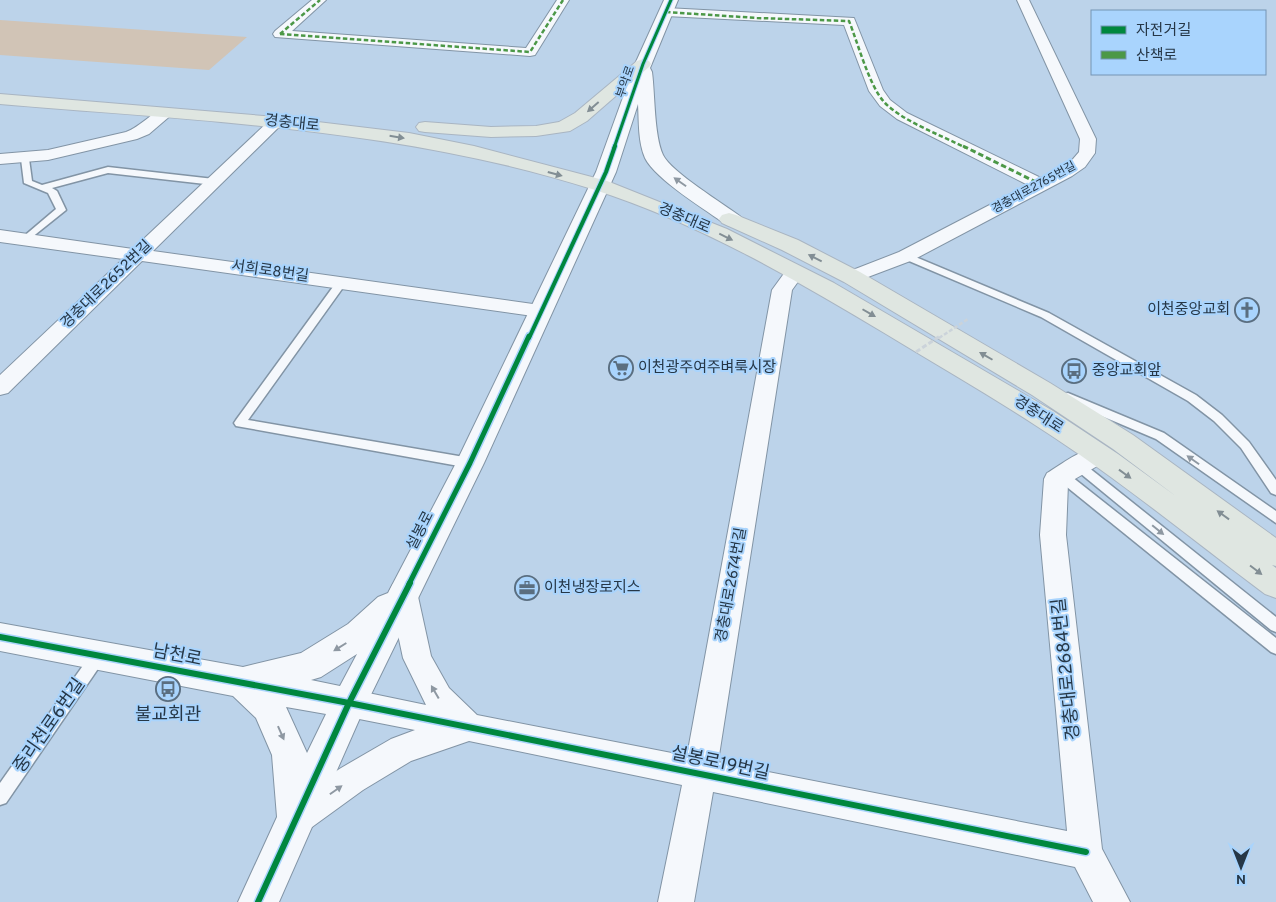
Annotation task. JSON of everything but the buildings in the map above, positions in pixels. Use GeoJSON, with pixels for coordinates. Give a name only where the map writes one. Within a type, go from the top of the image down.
{"type":"FeatureCollection","features":[{"type":"Feature","properties":{"kind":"main road"},"geometry":{"type":"LineString","coordinates":[[419,126],[491,132],[536,131],[564,127],[581,117],[643,64]]}},
{"type":"Feature","properties":{"kind":"main road","name":"경충대로"},"geometry":{"type":"LineString","coordinates":[[0,88],[286,112],[419,126],[483,138],[734,221],[790,245],[852,277],[1022,378],[1123,442],[1276,554]]}},
{"type":"Feature","properties":{"kind":"main road","name":"경충대로"},"geometry":{"type":"LineString","coordinates":[[0,99],[276,122],[374,134],[474,152],[603,179],[711,230],[826,288],[990,384],[1044,418],[1080,465],[1276,586]]}},
{"type":"Feature","properties":{"kind":"street"},"geometry":{"type":"LineString","coordinates":[[320,0],[280,34],[530,52],[563,0]]}},
{"type":"Feature","properties":{"kind":"street","name":"경충대로2765번길"},"geometry":{"type":"LineString","coordinates":[[852,277],[906,256],[1042,185],[1079,163],[1087,154],[1088,139],[1022,0]]}},
{"type":"Feature","properties":{"kind":"street"},"geometry":{"type":"LineString","coordinates":[[668,6],[757,18],[849,21],[876,91],[885,103],[902,116],[1042,185]]}},
{"type":"Feature","properties":{"kind":"street","name":"부악로"},"geometry":{"type":"LineString","coordinates":[[603,179],[643,64],[668,6]]}},
{"type":"Feature","properties":{"kind":"street"},"geometry":{"type":"LineString","coordinates":[[643,64],[650,143],[654,159],[669,174],[734,221]]}},
{"type":"Feature","properties":{"kind":"street"},"geometry":{"type":"LineString","coordinates":[[0,159],[25,159],[131,136],[143,131],[165,112]]}},
{"type":"Feature","properties":{"kind":"street","name":"경충대로2652번길"},"geometry":{"type":"LineString","coordinates":[[0,388],[276,122]]}},
{"type":"Feature","properties":{"kind":"street","name":"설봉로"},"geometry":{"type":"LineString","coordinates":[[258,902],[349,703],[403,592],[470,463],[603,179]]}},
{"type":"Feature","properties":{"kind":"street","name":"서희로8번길"},"geometry":{"type":"LineString","coordinates":[[0,236],[540,311]]}},
{"type":"Feature","properties":{"kind":"street","name":"경충대로2674번길"},"geometry":{"type":"LineString","coordinates":[[676,902],[700,773],[782,290],[795,272]]}},
{"type":"Feature","properties":{"kind":"street","name":"경충대로2684번길"},"geometry":{"type":"LineString","coordinates":[[1080,465],[1056,479],[1052,536],[1086,852],[1112,902]]}},
{"type":"Feature","properties":{"kind":"street"},"geometry":{"type":"LineString","coordinates":[[241,682],[309,666],[360,634],[403,592]]}},
{"type":"Feature","properties":{"kind":"street"},"geometry":{"type":"LineString","coordinates":[[241,682],[269,707],[290,755],[296,818],[352,779],[402,749],[469,727],[438,698],[417,658],[403,592]]}},
{"type":"Feature","properties":{"kind":"street","name":"남천로"},"geometry":{"type":"LineString","coordinates":[[0,637],[349,703]]}},
{"type":"Feature","properties":{"kind":"street","name":"설봉로19번길"},"geometry":{"type":"LineString","coordinates":[[349,703],[1086,852]]}},
{"type":"Feature","properties":{"kind":"lane"},"geometry":{"type":"LineString","coordinates":[[25,159],[28,183],[54,193],[60,210],[26,239]]}},
{"type":"Feature","properties":{"kind":"lane"},"geometry":{"type":"LineString","coordinates":[[41,188],[108,170],[214,182]]}},
{"type":"Feature","properties":{"kind":"lane"},"geometry":{"type":"LineString","coordinates":[[906,256],[1045,315],[1192,398],[1218,418],[1245,445],[1276,490]]}},
{"type":"Feature","properties":{"kind":"lane"},"geometry":{"type":"LineString","coordinates":[[342,282],[240,423],[470,463]]}},
{"type":"Feature","properties":{"kind":"lane"},"geometry":{"type":"LineString","coordinates":[[1022,378],[1160,436],[1276,518]]}},
{"type":"Feature","properties":{"kind":"lane"},"geometry":{"type":"LineString","coordinates":[[1080,465],[1276,626]]}},
{"type":"Feature","properties":{"kind":"lane"},"geometry":{"type":"LineString","coordinates":[[1080,465],[1276,647]]}},
{"type":"Feature","properties":{"kind":"lane","name":"중리천로6번길"},"geometry":{"type":"LineString","coordinates":[[0,797],[99,655]]}},
{"type":"Feature","properties":{"kind":"path"},"geometry":{"type":"LineString","coordinates":[[916,352],[968,319]]}},
{"type":"Feature","properties":{"kind":"shaded area"},"geometry":{"type":"Polygon","coordinates":[[[0,20],[247,37],[209,70],[0,55],[0,20]]]}},
{"type":"Feature","properties":{"kind":"marked path"},"geometry":{"type":"LineString","coordinates":[[280,34],[320,0]]}},
{"type":"Feature","properties":{"kind":"marked path"},"geometry":{"type":"LineString","coordinates":[[280,34],[530,52],[563,0]]}},
{"type":"Feature","properties":{"kind":"marked path"},"geometry":{"type":"LineString","coordinates":[[666,12],[757,18],[849,21],[876,91],[885,103],[902,116],[1042,185]]}},
{"type":"Feature","properties":{"kind":"cycle path"},"geometry":{"type":"LineString","coordinates":[[258,902],[349,703],[470,463],[606,172],[643,64],[671,0]]}},
{"type":"Feature","properties":{"kind":"cycle path"},"geometry":{"type":"LineString","coordinates":[[0,637],[349,703],[1086,852]]}},
{"type":"Feature","properties":{"kind":"place","name":"이천중앙교회"},"geometry":{"type":"Point","coordinates":[1247,310]}},
{"type":"Feature","properties":{"kind":"place","name":"이천광주여주벼룩시장"},"geometry":{"type":"Point","coordinates":[621,368]}},
{"type":"Feature","properties":{"kind":"place","name":"중앙교회앞"},"geometry":{"type":"Point","coordinates":[1074,371]}},
{"type":"Feature","properties":{"kind":"place","name":"이천냉장로지스"},"geometry":{"type":"Point","coordinates":[527,588]}},
{"type":"Feature","properties":{"kind":"place","name":"불교회관"},"geometry":{"type":"Point","coordinates":[168,689]}}]}
